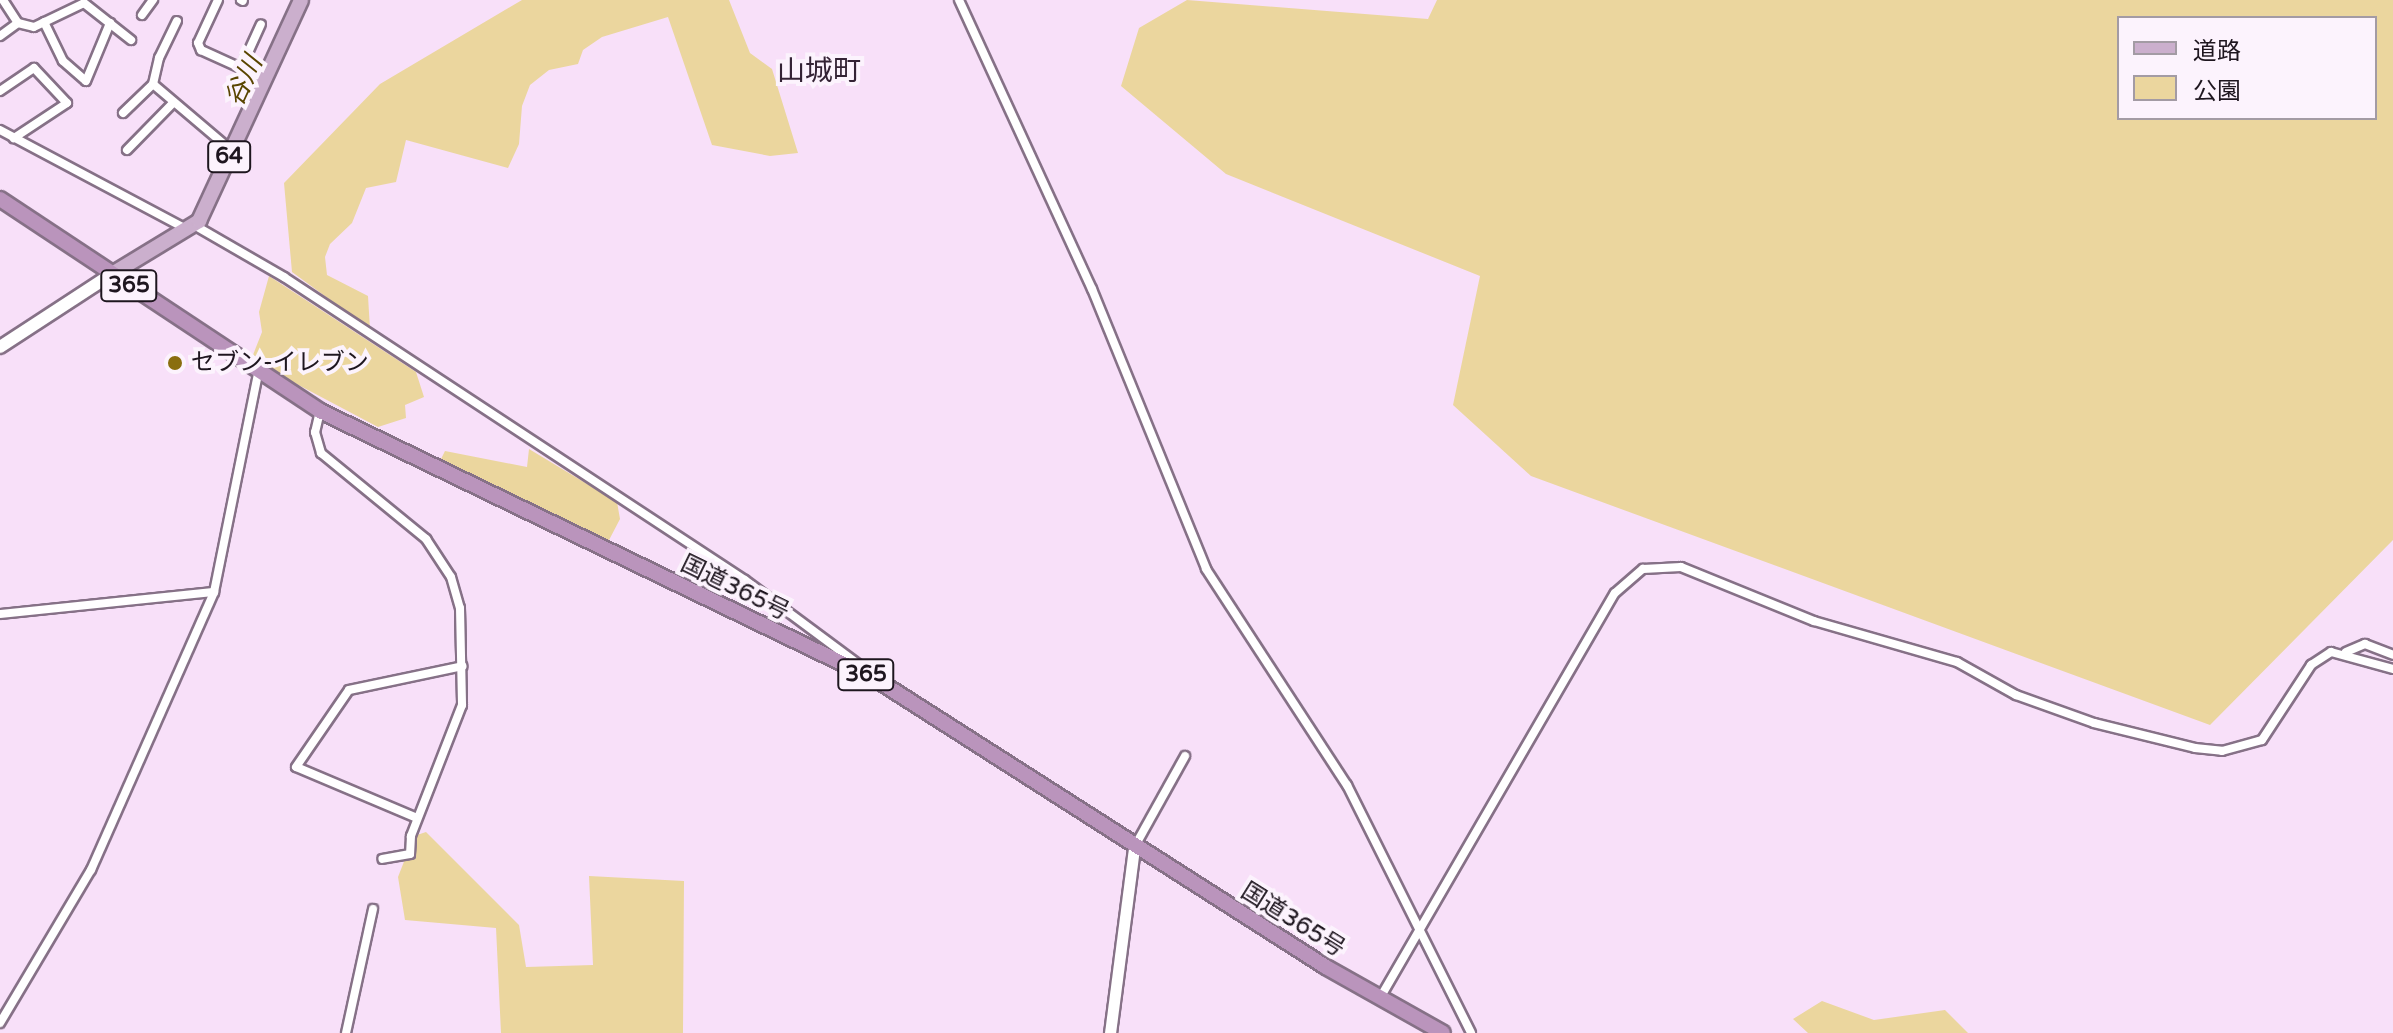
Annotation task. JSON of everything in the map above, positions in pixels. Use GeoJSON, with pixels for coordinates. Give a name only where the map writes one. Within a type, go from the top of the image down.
{"type":"FeatureCollection","features":[{"type":"Feature","properties":{"kind":"highway","name":"国道365号"},"geometry":{"type":"LineString","coordinates":[[0,199],[258,373],[320,411],[877,680],[1134,847],[1380,998],[1443,1033]]}},
{"type":"Feature","properties":{"kind":"main road","name":"64"},"geometry":{"type":"LineString","coordinates":[[190,227],[232,151],[301,0]]}},
{"type":"Feature","properties":{"kind":"main road"},"geometry":{"type":"LineString","coordinates":[[0,347],[190,227]]}},
{"type":"Feature","properties":{"kind":"street"},"geometry":{"type":"LineString","coordinates":[[3,0],[18,23],[34,27],[84,3],[131,40]]}},
{"type":"Feature","properties":{"kind":"street"},"geometry":{"type":"LineString","coordinates":[[142,15],[153,0]]}},
{"type":"Feature","properties":{"kind":"street"},"geometry":{"type":"LineString","coordinates":[[218,0],[198,43],[201,50],[265,79]]}},
{"type":"Feature","properties":{"kind":"street"},"geometry":{"type":"LineString","coordinates":[[959,0],[1092,289],[1206,569],[1347,785],[1471,1033]]}},
{"type":"Feature","properties":{"kind":"street"},"geometry":{"type":"LineString","coordinates":[[123,113],[153,84],[159,58],[177,21]]}},
{"type":"Feature","properties":{"kind":"street"},"geometry":{"type":"LineString","coordinates":[[44,22],[63,61],[86,81],[110,23]]}},
{"type":"Feature","properties":{"kind":"street"},"geometry":{"type":"LineString","coordinates":[[0,36],[18,23]]}},
{"type":"Feature","properties":{"kind":"street"},"geometry":{"type":"LineString","coordinates":[[241,68],[261,24]]}},
{"type":"Feature","properties":{"kind":"street"},"geometry":{"type":"LineString","coordinates":[[0,91],[34,68],[67,103],[14,138]]}},
{"type":"Feature","properties":{"kind":"street"},"geometry":{"type":"LineString","coordinates":[[153,84],[172,104],[232,151]]}},
{"type":"Feature","properties":{"kind":"street"},"geometry":{"type":"LineString","coordinates":[[127,150],[172,104]]}},
{"type":"Feature","properties":{"kind":"street"},"geometry":{"type":"LineString","coordinates":[[0,130],[284,277],[745,580],[877,680]]}},
{"type":"Feature","properties":{"kind":"street"},"geometry":{"type":"LineString","coordinates":[[0,1023],[91,870],[214,592],[258,373]]}},
{"type":"Feature","properties":{"kind":"street"},"geometry":{"type":"LineString","coordinates":[[320,411],[315,432],[321,453],[415,529],[440,557],[460,608],[462,705],[417,818],[410,854],[382,859]]}},
{"type":"Feature","properties":{"kind":"street"},"geometry":{"type":"LineString","coordinates":[[1380,998],[1615,593],[1643,569],[1681,567],[1814,621],[1957,662],[2016,695],[2094,723],[2195,748],[2222,751],[2262,740],[2311,665],[2331,652],[2345,652],[2393,669]]}},
{"type":"Feature","properties":{"kind":"street"},"geometry":{"type":"LineString","coordinates":[[0,614],[214,592]]}},
{"type":"Feature","properties":{"kind":"street"},"geometry":{"type":"LineString","coordinates":[[2345,652],[2365,644],[2393,655]]}},
{"type":"Feature","properties":{"kind":"street"},"geometry":{"type":"LineString","coordinates":[[417,818],[296,767],[349,690],[359,683],[463,666]]}},
{"type":"Feature","properties":{"kind":"street"},"geometry":{"type":"LineString","coordinates":[[1110,1033],[1134,847],[1185,756]]}},
{"type":"Feature","properties":{"kind":"street"},"geometry":{"type":"LineString","coordinates":[[346,1033],[373,909]]}},
{"type":"Feature","properties":{"kind":"green space"},"geometry":{"type":"Polygon","coordinates":[[[522,0],[729,0],[750,53],[772,69],[798,153],[770,156],[712,145],[668,17],[602,37],[583,50],[578,64],[549,70],[530,85],[522,106],[519,144],[508,168],[406,140],[396,182],[366,188],[352,223],[330,244],[325,257],[327,275],[368,296],[370,329],[292,272],[284,183],[380,84],[522,0]]]}},
{"type":"Feature","properties":{"kind":"green space"},"geometry":{"type":"Polygon","coordinates":[[[1187,0],[1428,19],[1437,0],[2393,0],[2393,540],[2210,725],[1531,476],[1453,405],[1480,276],[1226,174],[1121,86],[1139,28],[1187,0]]]}},
{"type":"Feature","properties":{"kind":"green space"},"geometry":{"type":"Polygon","coordinates":[[[269,276],[416,372],[424,397],[405,405],[406,418],[378,427],[251,360],[262,332],[259,312],[269,276]]]}},
{"type":"Feature","properties":{"kind":"green space"},"geometry":{"type":"Polygon","coordinates":[[[529,449],[617,502],[620,519],[608,542],[440,461],[445,451],[527,467],[529,449]]]}},
{"type":"Feature","properties":{"kind":"green space"},"geometry":{"type":"Polygon","coordinates":[[[426,832],[519,925],[526,967],[593,965],[589,876],[684,881],[683,1033],[501,1033],[496,928],[405,920],[398,877],[414,836],[426,832]]]}},
{"type":"Feature","properties":{"kind":"green space"},"geometry":{"type":"Polygon","coordinates":[[[1822,1001],[1874,1020],[1945,1010],[1968,1033],[1808,1033],[1793,1019],[1822,1001]]]}},
{"type":"Feature","properties":{"kind":"place","name":"セブン-イレブン"},"geometry":{"type":"Point","coordinates":[175,363]}},
{"type":"Feature","properties":{"kind":"district","name":"山城町"},"geometry":{"type":"Point","coordinates":[819,71]}},
{"type":"Feature","properties":{"kind":"water label","name":"谷川"},"geometry":{"type":"Point","coordinates":[244,81]}}]}
